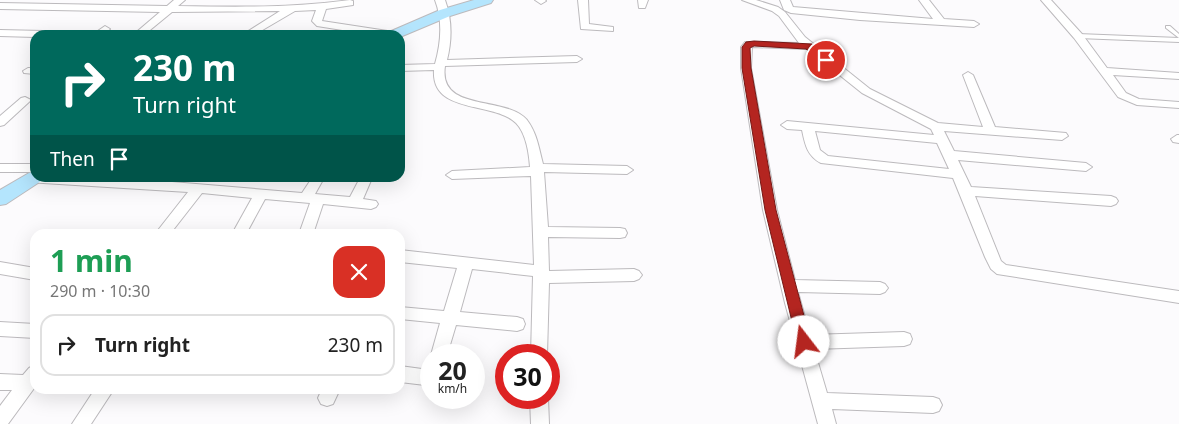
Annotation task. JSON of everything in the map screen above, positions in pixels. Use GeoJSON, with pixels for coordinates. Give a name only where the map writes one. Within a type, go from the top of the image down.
{"type":"FeatureCollection","features":[{"type":"Feature","properties":{"kind":"street"},"geometry":{"type":"LineString","coordinates":[[144,30],[180,0]]}},
{"type":"Feature","properties":{"kind":"street"},"geometry":{"type":"LineString","coordinates":[[440,0],[445,13],[444,48],[439,79],[450,95],[458,100],[512,115],[520,120],[531,135],[540,198],[540,344]]}},
{"type":"Feature","properties":{"kind":"street"},"geometry":{"type":"LineString","coordinates":[[405,30],[445,13],[487,0]]}},
{"type":"Feature","properties":{"kind":"street"},"geometry":{"type":"LineString","coordinates":[[584,0],[584,27],[610,29]]}},
{"type":"Feature","properties":{"kind":"street"},"geometry":{"type":"LineString","coordinates":[[747,0],[775,9],[809,46],[866,91],[936,127],[1062,136]]}},
{"type":"Feature","properties":{"kind":"street"},"geometry":{"type":"LineString","coordinates":[[924,0],[940,21]]}},
{"type":"Feature","properties":{"kind":"street"},"geometry":{"type":"LineString","coordinates":[[1046,0],[1078,36],[1122,95],[1131,101],[1179,105]]}},
{"type":"Feature","properties":{"kind":"street"},"geometry":{"type":"LineString","coordinates":[[0,6],[230,10],[297,4],[322,8],[350,3]]}},
{"type":"Feature","properties":{"kind":"street"},"geometry":{"type":"LineString","coordinates":[[255,30],[297,4]]}},
{"type":"Feature","properties":{"kind":"street"},"geometry":{"type":"LineString","coordinates":[[775,9],[787,5],[840,15],[974,24]]}},
{"type":"Feature","properties":{"kind":"street"},"geometry":{"type":"LineString","coordinates":[[322,8],[317,21],[320,24],[360,30]]}},
{"type":"Feature","properties":{"kind":"street"},"geometry":{"type":"LineString","coordinates":[[0,33],[30,34]]}},
{"type":"Feature","properties":{"kind":"street"},"geometry":{"type":"LineString","coordinates":[[809,46],[749,44],[746,47],[746,68],[770,210],[827,424]]}},
{"type":"Feature","properties":{"kind":"street"},"geometry":{"type":"LineString","coordinates":[[405,68],[577,59]]}},
{"type":"Feature","properties":{"kind":"street"},"geometry":{"type":"LineString","coordinates":[[1104,71],[1179,76]]}},
{"type":"Feature","properties":{"kind":"street"},"geometry":{"type":"LineString","coordinates":[[968,75],[990,130]]}},
{"type":"Feature","properties":{"kind":"street"},"geometry":{"type":"LineString","coordinates":[[0,122],[25,100]]}},
{"type":"Feature","properties":{"kind":"street"},"geometry":{"type":"LineString","coordinates":[[786,125],[942,140]]}},
{"type":"Feature","properties":{"kind":"street"},"geometry":{"type":"LineString","coordinates":[[936,127],[966,191],[992,257],[996,265],[1002,270],[1179,297]]}},
{"type":"Feature","properties":{"kind":"street"},"geometry":{"type":"LineString","coordinates":[[808,128],[813,151],[816,156],[825,160],[958,174]]}},
{"type":"Feature","properties":{"kind":"street"},"geometry":{"type":"LineString","coordinates":[[950,155],[1086,167]]}},
{"type":"Feature","properties":{"kind":"street"},"geometry":{"type":"LineString","coordinates":[[0,168],[30,174]]}},
{"type":"Feature","properties":{"kind":"street"},"geometry":{"type":"LineString","coordinates":[[452,175],[536,170],[627,170]]}},
{"type":"Feature","properties":{"kind":"street"},"geometry":{"type":"LineString","coordinates":[[0,199],[30,178]]}},
{"type":"Feature","properties":{"kind":"street"},"geometry":{"type":"LineString","coordinates":[[167,182],[199,184],[261,194],[371,204]]}},
{"type":"Feature","properties":{"kind":"street"},"geometry":{"type":"LineString","coordinates":[[307,229],[317,182]]}},
{"type":"Feature","properties":{"kind":"street"},"geometry":{"type":"LineString","coordinates":[[355,202],[364,182]]}},
{"type":"Feature","properties":{"kind":"street"},"geometry":{"type":"LineString","coordinates":[[166,229],[199,184]]}},
{"type":"Feature","properties":{"kind":"street"},"geometry":{"type":"LineString","coordinates":[[966,191],[1111,201]]}},
{"type":"Feature","properties":{"kind":"street"},"geometry":{"type":"LineString","coordinates":[[242,229],[261,194]]}},
{"type":"Feature","properties":{"kind":"street"},"geometry":{"type":"LineString","coordinates":[[541,232],[620,233]]}},
{"type":"Feature","properties":{"kind":"street"},"geometry":{"type":"LineString","coordinates":[[405,257],[540,274],[634,276]]}},
{"type":"Feature","properties":{"kind":"street"},"geometry":{"type":"LineString","coordinates":[[442,344],[466,263]]}},
{"type":"Feature","properties":{"kind":"street"},"geometry":{"type":"LineString","coordinates":[[0,268],[30,273]]}},
{"type":"Feature","properties":{"kind":"street"},"geometry":{"type":"LineString","coordinates":[[789,286],[880,288]]}},
{"type":"Feature","properties":{"kind":"street"},"geometry":{"type":"LineString","coordinates":[[405,312],[517,324]]}},
{"type":"Feature","properties":{"kind":"street"},"geometry":{"type":"LineString","coordinates":[[0,329],[30,331]]}},
{"type":"Feature","properties":{"kind":"street"},"geometry":{"type":"LineString","coordinates":[[804,342],[904,339]]}},
{"type":"Feature","properties":{"kind":"street"},"geometry":{"type":"LineString","coordinates":[[405,374],[420,376]]}},
{"type":"Feature","properties":{"kind":"street"},"geometry":{"type":"LineString","coordinates":[[0,382],[30,378]]}},
{"type":"Feature","properties":{"kind":"street"},"geometry":{"type":"LineString","coordinates":[[0,420],[30,379]]}},
{"type":"Feature","properties":{"kind":"street"},"geometry":{"type":"LineString","coordinates":[[81,424],[102,394]]}},
{"type":"Feature","properties":{"kind":"street"},"geometry":{"type":"LineString","coordinates":[[821,401],[933,405]]}},
{"type":"Feature","properties":{"kind":"street"},"geometry":{"type":"LineString","coordinates":[[539,409],[540,424]]}},
{"type":"Feature","properties":{"kind":"lane"},"geometry":{"type":"LineString","coordinates":[[1168,27],[1179,38]]}},
{"type":"Feature","properties":{"kind":"lane"},"geometry":{"type":"LineString","coordinates":[[1078,36],[1179,38]]}},
{"type":"Feature","properties":{"kind":"route"},"geometry":{"type":"LineString","coordinates":[[804,342],[770,210],[757,124],[746,68],[746,47],[754,43],[809,46],[826,60]]}}]}
